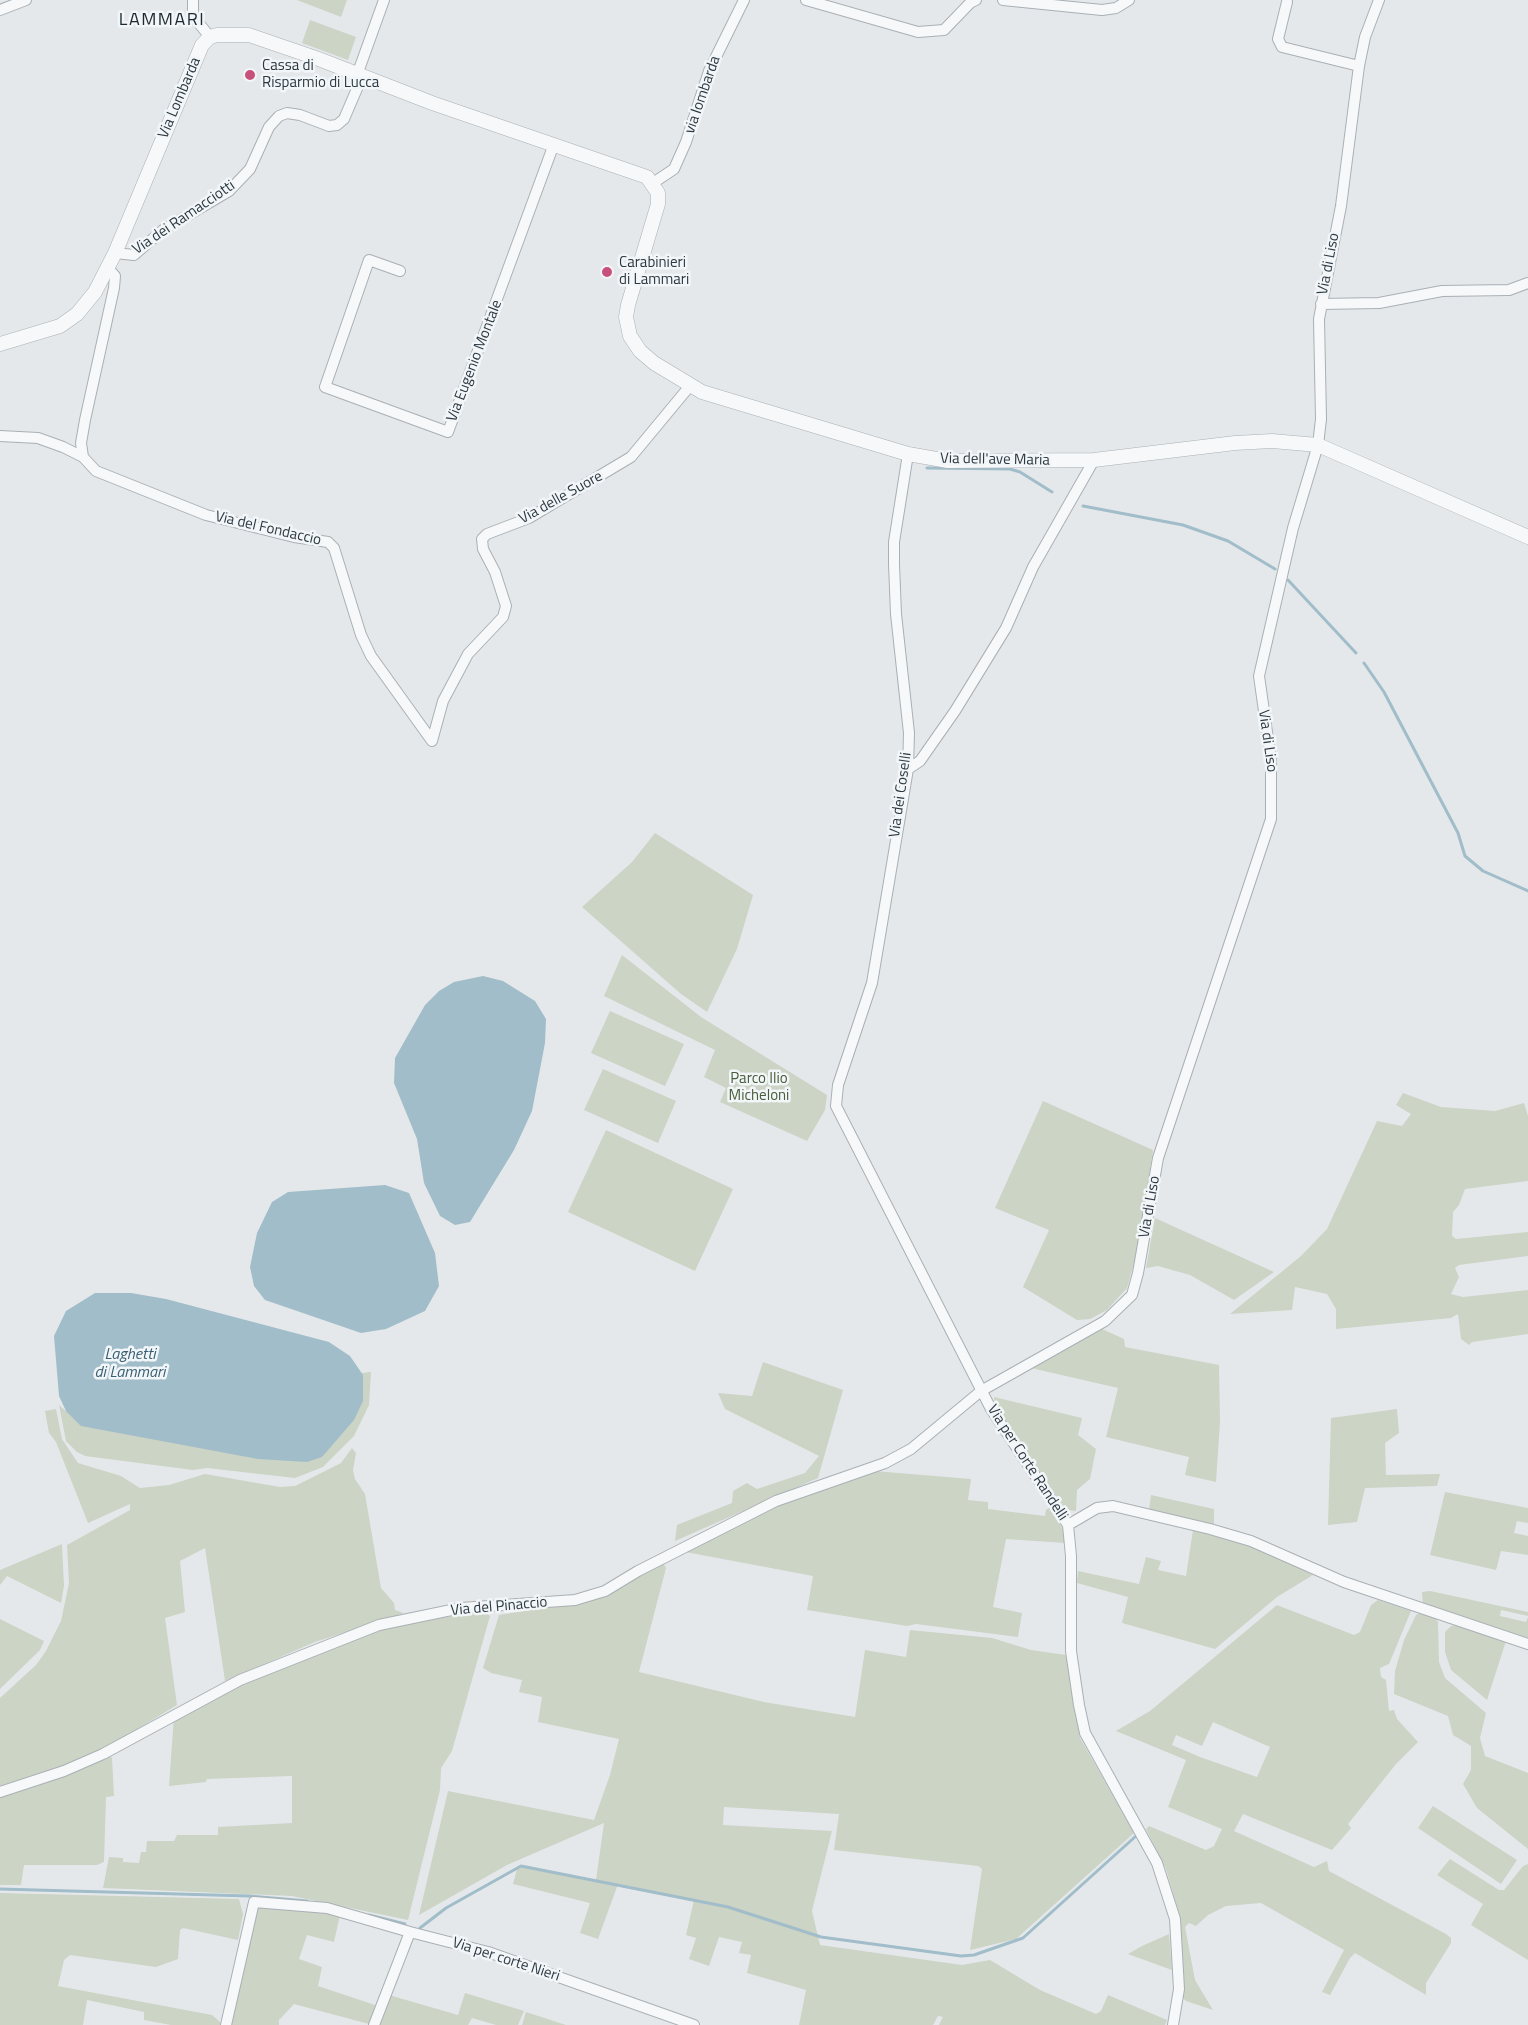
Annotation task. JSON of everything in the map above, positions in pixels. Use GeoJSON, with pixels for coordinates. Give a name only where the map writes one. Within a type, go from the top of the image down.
{"type":"FeatureCollection","features":[{"type":"Feature","properties":{"kind":"street"},"geometry":{"type":"LineString","coordinates":[[0,10],[26,0]]}},
{"type":"Feature","properties":{"kind":"street"},"geometry":{"type":"LineString","coordinates":[[193,0],[193,16],[210,37],[234,34],[261,37],[360,76],[639,173],[653,183]]}},
{"type":"Feature","properties":{"kind":"street"},"geometry":{"type":"LineString","coordinates":[[360,76],[384,0]]}},
{"type":"Feature","properties":{"kind":"street","name":"via lombarda"},"geometry":{"type":"LineString","coordinates":[[653,183],[674,168],[687,142],[709,71],[744,0]]}},
{"type":"Feature","properties":{"kind":"street"},"geometry":{"type":"LineString","coordinates":[[806,0],[918,32],[944,30],[970,3],[976,0]]}},
{"type":"Feature","properties":{"kind":"street"},"geometry":{"type":"LineString","coordinates":[[1003,0],[1102,10],[1116,8],[1129,0]]}},
{"type":"Feature","properties":{"kind":"street","name":"Via di Liso"},"geometry":{"type":"LineString","coordinates":[[981,1391],[1105,1321],[1132,1295],[1158,1158],[1271,819],[1271,760],[1259,676],[1293,528],[1318,445],[1321,419],[1319,319],[1321,304],[1341,206],[1359,66],[1365,37],[1379,0]]}},
{"type":"Feature","properties":{"kind":"street"},"geometry":{"type":"LineString","coordinates":[[1287,2],[1278,39],[1282,47],[1359,66]]}},
{"type":"Feature","properties":{"kind":"street","name":"Via Lombarda"},"geometry":{"type":"LineString","coordinates":[[0,344],[43,333],[60,326],[77,314],[95,292],[115,253],[188,76],[202,45],[210,37]]}},
{"type":"Feature","properties":{"kind":"street","name":"Via dei Ramacciotti"},"geometry":{"type":"LineString","coordinates":[[115,253],[134,255],[163,230],[229,191],[250,169],[269,127],[279,116],[293,114],[329,126],[337,125],[344,119],[360,76]]}},
{"type":"Feature","properties":{"kind":"street","name":"Via Eugenio Montale"},"geometry":{"type":"LineString","coordinates":[[400,271],[369,260],[325,387],[448,432],[554,144]]}},
{"type":"Feature","properties":{"kind":"street","name":"Via dell'ave Maria"},"geometry":{"type":"LineString","coordinates":[[653,183],[658,193],[658,204],[628,304],[628,328],[640,351],[689,387],[751,409],[908,454],[971,462],[1094,460],[1235,443],[1272,441],[1318,445],[1528,537]]}},
{"type":"Feature","properties":{"kind":"street"},"geometry":{"type":"LineString","coordinates":[[83,457],[81,443],[85,420],[114,288],[115,276],[108,268]]}},
{"type":"Feature","properties":{"kind":"street"},"geometry":{"type":"LineString","coordinates":[[1321,304],[1379,303],[1442,291],[1509,290],[1528,283]]}},
{"type":"Feature","properties":{"kind":"street","name":"Via delle Suore"},"geometry":{"type":"LineString","coordinates":[[432,741],[443,701],[468,654],[503,617],[506,606],[495,572],[483,549],[482,539],[487,534],[528,518],[631,457],[689,387]]}},
{"type":"Feature","properties":{"kind":"street","name":"Via del Fondaccio"},"geometry":{"type":"LineString","coordinates":[[0,436],[38,438],[83,457],[96,471],[207,515],[294,537],[328,543],[333,548],[361,634],[371,656],[432,741]]}},
{"type":"Feature","properties":{"kind":"street","name":"Via dei Coselli"},"geometry":{"type":"LineString","coordinates":[[837,1093],[872,983],[908,770],[909,733],[896,614],[894,542],[908,454]]}},
{"type":"Feature","properties":{"kind":"street"},"geometry":{"type":"LineString","coordinates":[[908,770],[920,761],[955,711],[1006,628],[1033,567],[1074,499],[1094,460]]}},
{"type":"Feature","properties":{"kind":"street","name":"Via per Corte Randelli"},"geometry":{"type":"LineString","coordinates":[[837,1093],[839,1116],[981,1391],[1068,1525],[1071,1556],[1071,1651],[1078,1706],[1086,1733],[1157,1863],[1175,1918],[1179,1989],[1173,2025]]}},
{"type":"Feature","properties":{"kind":"street","name":"Via del Pinaccio"},"geometry":{"type":"LineString","coordinates":[[0,1792],[64,1771],[103,1754],[240,1680],[324,1644],[379,1625],[461,1608],[575,1600],[605,1591],[638,1571],[776,1501],[894,1459],[911,1449],[981,1391]]}},
{"type":"Feature","properties":{"kind":"street"},"geometry":{"type":"LineString","coordinates":[[1068,1525],[1097,1508],[1113,1506],[1210,1529],[1251,1540],[1344,1582],[1528,1644]]}},
{"type":"Feature","properties":{"kind":"street","name":"Via per corte Nieri"},"geometry":{"type":"LineString","coordinates":[[226,2025],[254,1902],[327,1908],[488,1952],[694,2025]]}},
{"type":"Feature","properties":{"kind":"street"},"geometry":{"type":"LineString","coordinates":[[374,2025],[410,1932]]}},
{"type":"Feature","properties":{"kind":"green space"},"geometry":{"type":"Polygon","coordinates":[[[297,0],[347,0],[341,17],[297,0]]]}},
{"type":"Feature","properties":{"kind":"green space"},"geometry":{"type":"Polygon","coordinates":[[[310,20],[356,37],[348,60],[302,43],[310,20]]]}},
{"type":"Feature","properties":{"kind":"green space"},"geometry":{"type":"Polygon","coordinates":[[[655,833],[753,895],[737,949],[707,1012],[681,994],[582,907],[632,862],[655,833]]]}},
{"type":"Feature","properties":{"kind":"green space","name":"Parco Ilio Micheloni"},"geometry":{"type":"Polygon","coordinates":[[[622,955],[701,1017],[827,1095],[825,1110],[807,1141],[720,1102],[726,1088],[704,1077],[715,1050],[604,996],[622,955]]]}},
{"type":"Feature","properties":{"kind":"green space"},"geometry":{"type":"Polygon","coordinates":[[[610,1011],[684,1044],[665,1086],[591,1053],[610,1011]]]}},
{"type":"Feature","properties":{"kind":"green space"},"geometry":{"type":"Polygon","coordinates":[[[603,1069],[676,1101],[658,1143],[584,1110],[603,1069]]]}},
{"type":"Feature","properties":{"kind":"green space"},"geometry":{"type":"Polygon","coordinates":[[[1403,1093],[1441,1107],[1495,1111],[1524,1103],[1528,1116],[1528,1181],[1465,1189],[1459,1205],[1453,1212],[1452,1236],[1456,1239],[1528,1232],[1528,1256],[1459,1265],[1455,1268],[1459,1277],[1451,1294],[1463,1297],[1528,1290],[1528,1334],[1472,1342],[1469,1345],[1461,1339],[1458,1314],[1451,1318],[1336,1329],[1336,1309],[1327,1294],[1295,1287],[1292,1310],[1230,1314],[1301,1256],[1327,1229],[1377,1121],[1402,1126],[1411,1114],[1396,1105],[1403,1093]]]}},
{"type":"Feature","properties":{"kind":"green space"},"geometry":{"type":"Polygon","coordinates":[[[1043,1101],[1153,1150],[1138,1248],[1127,1288],[1107,1310],[1090,1319],[1077,1320],[1023,1287],[1049,1230],[995,1208],[1043,1101]]]}},
{"type":"Feature","properties":{"kind":"green space"},"geometry":{"type":"Polygon","coordinates":[[[606,1130],[733,1189],[695,1271],[568,1212],[606,1130]]]}},
{"type":"Feature","properties":{"kind":"green space"},"geometry":{"type":"Polygon","coordinates":[[[1155,1218],[1274,1272],[1234,1300],[1190,1275],[1158,1266],[1146,1268],[1155,1218]]]}},
{"type":"Feature","properties":{"kind":"green space"},"geometry":{"type":"Polygon","coordinates":[[[1100,1328],[1124,1339],[1125,1347],[1219,1365],[1220,1422],[1216,1482],[1185,1475],[1189,1457],[1106,1437],[1118,1388],[1031,1368],[1100,1328]]]}},
{"type":"Feature","properties":{"kind":"green space"},"geometry":{"type":"Polygon","coordinates":[[[763,1362],[843,1390],[818,1478],[675,1541],[677,1525],[732,1503],[733,1491],[747,1483],[757,1489],[805,1473],[819,1456],[725,1409],[718,1393],[752,1396],[763,1362]]]}},
{"type":"Feature","properties":{"kind":"green space"},"geometry":{"type":"Polygon","coordinates":[[[371,1372],[369,1405],[354,1436],[323,1467],[295,1478],[207,1468],[193,1470],[85,1456],[77,1452],[66,1441],[59,1405],[66,1411],[322,1457],[363,1401],[362,1373],[371,1372]]]}},
{"type":"Feature","properties":{"kind":"green space"},"geometry":{"type":"Polygon","coordinates":[[[994,1397],[1082,1418],[1078,1435],[1096,1449],[1090,1479],[1077,1490],[1076,1511],[1066,1510],[995,1406],[994,1397]]]}},
{"type":"Feature","properties":{"kind":"green space"},"geometry":{"type":"Polygon","coordinates":[[[56,1409],[62,1439],[78,1463],[121,1476],[140,1488],[169,1485],[205,1474],[280,1487],[295,1486],[341,1463],[352,1448],[356,1453],[353,1470],[355,1479],[365,1494],[381,1588],[394,1603],[395,1610],[404,1613],[315,1642],[225,1681],[205,1548],[180,1561],[185,1612],[165,1618],[177,1705],[111,1745],[63,1766],[0,1787],[0,1698],[36,1665],[61,1621],[69,1583],[67,1545],[130,1510],[130,1504],[88,1523],[56,1442],[49,1433],[45,1411],[56,1409]]]}},
{"type":"Feature","properties":{"kind":"green space"},"geometry":{"type":"Polygon","coordinates":[[[1397,1409],[1399,1433],[1385,1443],[1386,1475],[1440,1474],[1437,1486],[1365,1488],[1357,1522],[1328,1525],[1331,1418],[1397,1409]]]}},
{"type":"Feature","properties":{"kind":"green space"},"geometry":{"type":"Polygon","coordinates":[[[874,1471],[971,1479],[968,1500],[988,1502],[988,1509],[1045,1516],[1046,1510],[1052,1506],[1066,1537],[1065,1543],[1006,1539],[993,1607],[1022,1613],[1018,1637],[916,1624],[907,1626],[807,1610],[813,1576],[675,1550],[781,1500],[874,1471]]]}},
{"type":"Feature","properties":{"kind":"green space"},"geometry":{"type":"Polygon","coordinates":[[[1445,1492],[1528,1508],[1528,1523],[1517,1521],[1514,1533],[1528,1536],[1528,1555],[1501,1551],[1496,1570],[1430,1555],[1445,1492]]]}},
{"type":"Feature","properties":{"kind":"green space"},"geometry":{"type":"Polygon","coordinates":[[[1151,1495],[1214,1509],[1214,1525],[1149,1510],[1151,1495]]]}},
{"type":"Feature","properties":{"kind":"green space"},"geometry":{"type":"Polygon","coordinates":[[[1193,1530],[1252,1545],[1313,1575],[1277,1597],[1215,1649],[1122,1623],[1128,1597],[1077,1583],[1078,1571],[1139,1584],[1146,1557],[1161,1561],[1158,1570],[1186,1576],[1193,1530]]]}},
{"type":"Feature","properties":{"kind":"green space"},"geometry":{"type":"Polygon","coordinates":[[[62,1544],[64,1586],[61,1603],[7,1576],[0,1585],[0,1570],[62,1544]]]}},
{"type":"Feature","properties":{"kind":"green space"},"geometry":{"type":"Polygon","coordinates":[[[662,1561],[666,1568],[639,1672],[764,1702],[855,1717],[865,1650],[906,1657],[910,1630],[992,1638],[1031,1650],[1066,1655],[1080,1738],[1134,1833],[1016,1939],[970,1950],[982,1869],[978,1866],[834,1850],[839,1814],[724,1807],[723,1825],[832,1831],[812,1911],[820,1945],[962,1965],[990,1960],[1040,1990],[1096,2014],[1101,2011],[1108,1995],[1167,2020],[1165,2025],[939,2025],[943,2017],[938,2016],[933,2025],[799,2025],[806,1990],[747,1973],[751,1955],[739,1953],[742,1942],[719,1937],[709,1966],[689,1959],[696,1938],[686,1935],[694,1900],[618,1884],[598,1939],[580,1933],[590,1903],[513,1884],[517,1869],[527,1866],[596,1880],[604,1823],[507,1865],[419,1915],[448,1791],[594,1820],[610,1775],[619,1739],[538,1722],[542,1697],[519,1692],[522,1680],[491,1673],[483,1668],[499,1615],[570,1604],[662,1561]]]}},
{"type":"Feature","properties":{"kind":"green space"},"geometry":{"type":"Polygon","coordinates":[[[1430,1591],[1528,1612],[1528,1616],[1501,1610],[1500,1616],[1526,1622],[1528,1617],[1528,1638],[1423,1605],[1422,1592],[1430,1591]]]}},
{"type":"Feature","properties":{"kind":"green space"},"geometry":{"type":"Polygon","coordinates":[[[1378,1600],[1411,1611],[1389,1664],[1380,1668],[1381,1677],[1386,1680],[1389,1711],[1394,1710],[1397,1719],[1418,1742],[1396,1764],[1348,1824],[1351,1828],[1332,1850],[1243,1814],[1234,1831],[1314,1867],[1327,1861],[1329,1871],[1446,1934],[1451,1938],[1451,1943],[1426,1983],[1426,1995],[1355,1953],[1330,1995],[1322,1992],[1344,1950],[1261,1903],[1226,1906],[1208,1915],[1196,1926],[1189,1923],[1185,1927],[1195,1980],[1213,2010],[1186,2001],[1183,1998],[1180,1917],[1166,1869],[1146,1829],[1149,1826],[1206,1850],[1214,1846],[1222,1829],[1168,1807],[1186,1760],[1116,1731],[1150,1711],[1277,1605],[1354,1635],[1360,1632],[1371,1605],[1378,1600]],[[1213,1722],[1202,1746],[1176,1735],[1172,1745],[1257,1777],[1270,1747],[1213,1722]]]}},
{"type":"Feature","properties":{"kind":"green space"},"geometry":{"type":"Polygon","coordinates":[[[484,1611],[490,1616],[452,1751],[441,1768],[440,1790],[408,1920],[292,1896],[103,1888],[109,1857],[123,1858],[123,1862],[139,1863],[141,1852],[146,1852],[147,1841],[174,1841],[177,1835],[218,1835],[218,1827],[292,1823],[292,1776],[207,1779],[206,1782],[169,1786],[174,1716],[257,1676],[373,1629],[484,1611]]]}},
{"type":"Feature","properties":{"kind":"green space"},"geometry":{"type":"Polygon","coordinates":[[[1424,1611],[1432,1614],[1438,1622],[1439,1662],[1445,1678],[1486,1713],[1480,1738],[1485,1756],[1528,1773],[1528,1849],[1477,1808],[1463,1784],[1471,1770],[1471,1746],[1453,1735],[1448,1716],[1394,1694],[1395,1671],[1404,1640],[1416,1615],[1424,1611]]]}},
{"type":"Feature","properties":{"kind":"green space"},"geometry":{"type":"Polygon","coordinates":[[[0,1619],[44,1641],[40,1650],[0,1689],[0,1619]]]}},
{"type":"Feature","properties":{"kind":"green space"},"geometry":{"type":"Polygon","coordinates":[[[1457,1625],[1506,1641],[1487,1700],[1451,1670],[1445,1652],[1445,1632],[1451,1626],[1457,1625]]]}},
{"type":"Feature","properties":{"kind":"green space"},"geometry":{"type":"Polygon","coordinates":[[[108,1755],[112,1758],[114,1796],[106,1797],[104,1862],[97,1865],[24,1865],[21,1885],[0,1885],[0,1794],[108,1755]]]}},
{"type":"Feature","properties":{"kind":"green space"},"geometry":{"type":"Polygon","coordinates":[[[1433,1806],[1517,1860],[1501,1884],[1418,1828],[1433,1806]]]}},
{"type":"Feature","properties":{"kind":"green space"},"geometry":{"type":"Polygon","coordinates":[[[1450,1859],[1499,1890],[1504,1890],[1523,1866],[1528,1864],[1528,1960],[1471,1925],[1483,1904],[1437,1875],[1450,1859]]]}},
{"type":"Feature","properties":{"kind":"green space"},"geometry":{"type":"Polygon","coordinates":[[[0,1893],[239,1899],[243,1914],[238,1940],[183,1928],[180,1930],[178,1959],[156,1967],[70,1955],[64,1960],[58,1986],[212,2015],[220,2022],[220,2025],[171,2025],[144,2020],[144,2012],[87,2000],[83,2025],[0,2025],[0,1893]]]}},
{"type":"Feature","properties":{"kind":"green space"},"geometry":{"type":"Polygon","coordinates":[[[258,1904],[340,1915],[334,1942],[307,1935],[299,1959],[322,1967],[318,1986],[375,2005],[369,2024],[294,2004],[279,2020],[279,2025],[228,2025],[258,1904]]]}},
{"type":"Feature","properties":{"kind":"green space"},"geometry":{"type":"Polygon","coordinates":[[[1169,1934],[1172,1970],[1128,1954],[1142,1946],[1169,1934]]]}},
{"type":"Feature","properties":{"kind":"green space"},"geometry":{"type":"Polygon","coordinates":[[[465,1993],[524,2011],[518,2025],[496,2025],[472,2018],[468,2025],[378,2025],[389,1995],[458,2015],[465,1993]]]}},
{"type":"Feature","properties":{"kind":"green space"},"geometry":{"type":"Polygon","coordinates":[[[526,2012],[566,2025],[522,2025],[526,2012]]]}},
{"type":"Feature","properties":{"kind":"water"},"geometry":{"type":"Polygon","coordinates":[[[483,976],[503,981],[535,1001],[546,1019],[545,1043],[532,1111],[514,1150],[470,1222],[455,1225],[440,1216],[424,1183],[417,1139],[394,1083],[395,1058],[425,1005],[439,991],[454,982],[483,976]]]}},
{"type":"Feature","properties":{"kind":"water"},"geometry":{"type":"Polygon","coordinates":[[[385,1185],[409,1193],[435,1253],[439,1286],[425,1311],[386,1329],[361,1333],[265,1300],[254,1286],[250,1267],[257,1233],[272,1202],[288,1192],[385,1185]]]}},
{"type":"Feature","properties":{"kind":"water","name":"Laghetti di Lammari"},"geometry":{"type":"Polygon","coordinates":[[[95,1293],[131,1293],[166,1299],[329,1342],[350,1356],[363,1375],[363,1401],[354,1420],[322,1457],[307,1462],[258,1459],[81,1426],[66,1411],[59,1396],[54,1336],[66,1311],[95,1293]]]}},
{"type":"Feature","properties":{"kind":"waterway"},"geometry":{"type":"LineString","coordinates":[[927,468],[1010,469],[1020,472],[1052,492]]}},
{"type":"Feature","properties":{"kind":"waterway"},"geometry":{"type":"LineString","coordinates":[[1083,506],[1183,525],[1228,541],[1275,569]]}},
{"type":"Feature","properties":{"kind":"waterway"},"geometry":{"type":"LineString","coordinates":[[1288,580],[1356,653]]}},
{"type":"Feature","properties":{"kind":"waterway"},"geometry":{"type":"LineString","coordinates":[[1364,663],[1384,692],[1458,833],[1465,856],[1483,871],[1528,891]]}},
{"type":"Feature","properties":{"kind":"waterway"},"geometry":{"type":"LineString","coordinates":[[420,1928],[446,1908],[521,1866],[728,1907],[821,1937],[961,1956],[974,1955],[1023,1938],[1136,1836]]}},
{"type":"Feature","properties":{"kind":"waterway"},"geometry":{"type":"LineString","coordinates":[[0,1889],[249,1896],[307,1901]]}},
{"type":"Feature","properties":{"kind":"waterway"},"geometry":{"type":"LineString","coordinates":[[369,1915],[405,1924]]}},
{"type":"Feature","properties":{"kind":"place","name":"Cassa di Risparmio di Lucca"},"geometry":{"type":"Point","coordinates":[250,75]}},
{"type":"Feature","properties":{"kind":"place","name":"Carabinieri di Lammari"},"geometry":{"type":"Point","coordinates":[607,272]}},
{"type":"Feature","properties":{"kind":"district","name":"LAMMARI"},"geometry":{"type":"Point","coordinates":[162,21]}}]}
